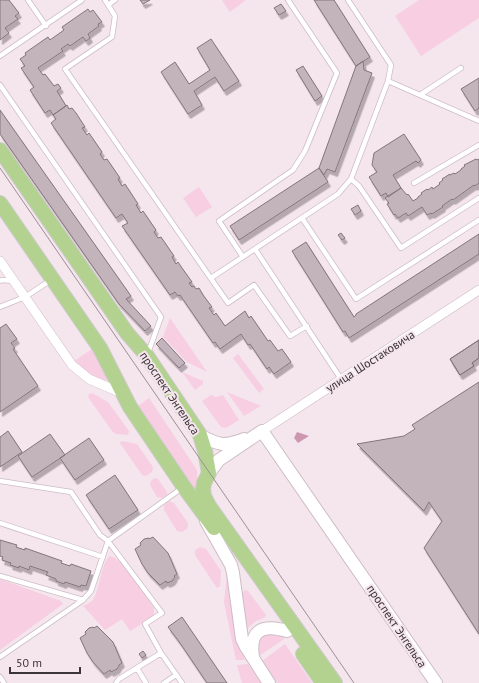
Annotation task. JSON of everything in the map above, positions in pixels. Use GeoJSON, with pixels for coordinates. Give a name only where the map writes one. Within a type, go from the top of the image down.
{"type":"FeatureCollection","features":[{"type":"Feature","properties":{"kind":"main road","name":"проспект Энгельса"},"geometry":{"type":"LineString","coordinates":[[0,150],[127,333],[147,356],[200,435],[210,473]]}},
{"type":"Feature","properties":{"kind":"main road"},"geometry":{"type":"LineString","coordinates":[[0,203],[100,348],[130,407],[202,513],[217,531],[323,683]]}},
{"type":"Feature","properties":{"kind":"main road","name":"проспект Энгельса"},"geometry":{"type":"LineString","coordinates":[[262,431],[436,683]]}},
{"type":"Feature","properties":{"kind":"main road","name":"улица Шостаковича"},"geometry":{"type":"LineString","coordinates":[[200,435],[215,443],[224,444],[235,442],[262,431]]}},
{"type":"Feature","properties":{"kind":"main road","name":"улица Шостаковича"},"geometry":{"type":"LineString","coordinates":[[210,473],[218,460],[262,431]]}},
{"type":"Feature","properties":{"kind":"main road"},"geometry":{"type":"LineString","coordinates":[[210,473],[204,483],[203,489],[204,496],[209,506],[335,683]]}},
{"type":"Feature","properties":{"kind":"main road"},"geometry":{"type":"LineString","coordinates":[[202,513],[233,573],[242,639],[253,660],[269,683]]}},
{"type":"Feature","properties":{"kind":"main road"},"geometry":{"type":"LineString","coordinates":[[253,660],[252,643],[254,637],[259,631],[270,627],[287,631]]}},
{"type":"Feature","properties":{"kind":"street"},"geometry":{"type":"LineString","coordinates":[[0,261],[72,365],[89,380],[124,394]]}},
{"type":"Feature","properties":{"kind":"street","name":"улица Шостаковича"},"geometry":{"type":"LineString","coordinates":[[262,431],[479,290]]}},
{"type":"Feature","properties":{"kind":"lane"},"geometry":{"type":"LineString","coordinates":[[28,0],[46,26]]}},
{"type":"Feature","properties":{"kind":"lane"},"geometry":{"type":"LineString","coordinates":[[0,56],[82,0]]}},
{"type":"Feature","properties":{"kind":"lane"},"geometry":{"type":"LineString","coordinates":[[104,0],[115,16],[112,37],[65,69],[228,303],[254,285],[290,336],[307,326]]}},
{"type":"Feature","properties":{"kind":"lane"},"geometry":{"type":"LineString","coordinates":[[108,5],[115,0]]}},
{"type":"Feature","properties":{"kind":"lane"},"geometry":{"type":"LineString","coordinates":[[243,257],[219,221],[293,170],[305,151],[337,73],[288,0]]}},
{"type":"Feature","properties":{"kind":"lane"},"geometry":{"type":"LineString","coordinates":[[211,278],[338,194],[351,179],[388,81],[391,65],[348,0]]}},
{"type":"Feature","properties":{"kind":"lane"},"geometry":{"type":"LineString","coordinates":[[420,95],[461,68]]}},
{"type":"Feature","properties":{"kind":"lane"},"geometry":{"type":"LineString","coordinates":[[388,81],[479,121]]}},
{"type":"Feature","properties":{"kind":"lane"},"geometry":{"type":"LineString","coordinates":[[0,85],[161,317],[147,356]]}},
{"type":"Feature","properties":{"kind":"lane"},"geometry":{"type":"LineString","coordinates":[[414,183],[479,145]]}},
{"type":"Feature","properties":{"kind":"lane"},"geometry":{"type":"LineString","coordinates":[[351,179],[359,186],[401,248],[479,198]]}},
{"type":"Feature","properties":{"kind":"lane"},"geometry":{"type":"LineString","coordinates":[[302,218],[356,299],[479,220]]}},
{"type":"Feature","properties":{"kind":"lane"},"geometry":{"type":"LineString","coordinates":[[255,249],[342,379]]}},
{"type":"Feature","properties":{"kind":"lane"},"geometry":{"type":"LineString","coordinates":[[0,307],[25,297],[52,279]]}},
{"type":"Feature","properties":{"kind":"lane"},"geometry":{"type":"LineString","coordinates":[[0,281],[14,281]]}},
{"type":"Feature","properties":{"kind":"lane"},"geometry":{"type":"LineString","coordinates":[[0,481],[71,492],[100,535],[108,541],[162,613],[144,624],[161,653],[182,683]]}},
{"type":"Feature","properties":{"kind":"lane"},"geometry":{"type":"LineString","coordinates":[[0,657],[83,600],[90,591],[108,541],[184,487]]}},
{"type":"Feature","properties":{"kind":"lane"},"geometry":{"type":"LineString","coordinates":[[0,523],[103,557]]}},
{"type":"Feature","properties":{"kind":"lane"},"geometry":{"type":"LineString","coordinates":[[0,576],[83,600]]}},
{"type":"Feature","properties":{"kind":"lane"},"geometry":{"type":"LineString","coordinates":[[116,683],[119,679],[161,653]]}},
{"type":"Feature","properties":{"kind":"lane"},"geometry":{"type":"LineString","coordinates":[[137,668],[146,683]]}},
{"type":"Feature","properties":{"kind":"lane"},"geometry":{"type":"LineString","coordinates":[[164,683],[176,675]]}},
{"type":"Feature","properties":{"kind":"lane"},"geometry":{"type":"LineString","coordinates":[[0,677],[4,683]]}},
{"type":"Feature","properties":{"kind":"shaded area"},"geometry":{"type":"Polygon","coordinates":[[[222,0],[246,0],[230,12],[222,0]]]}},
{"type":"Feature","properties":{"kind":"shaded area"},"geometry":{"type":"Polygon","coordinates":[[[419,0],[479,0],[479,18],[421,56],[395,16],[419,0]]]}},
{"type":"Feature","properties":{"kind":"shaded area"},"geometry":{"type":"Polygon","coordinates":[[[199,187],[212,207],[196,217],[183,198],[199,187]]]}},
{"type":"Feature","properties":{"kind":"shaded area"},"geometry":{"type":"Polygon","coordinates":[[[170,318],[207,372],[187,362],[163,337],[170,318]]]}},
{"type":"Feature","properties":{"kind":"shaded area"},"geometry":{"type":"Polygon","coordinates":[[[92,349],[101,363],[107,378],[106,382],[90,375],[74,361],[92,349]]]}},
{"type":"Feature","properties":{"kind":"shaded area"},"geometry":{"type":"Polygon","coordinates":[[[238,354],[264,389],[259,393],[233,358],[238,354]]]}},
{"type":"Feature","properties":{"kind":"shaded area"},"geometry":{"type":"Polygon","coordinates":[[[182,372],[203,381],[203,384],[195,390],[182,372]]]}},
{"type":"Feature","properties":{"kind":"shaded area"},"geometry":{"type":"Polygon","coordinates":[[[227,392],[261,406],[244,416],[227,392]]]}},
{"type":"Feature","properties":{"kind":"shaded area"},"geometry":{"type":"Polygon","coordinates":[[[92,393],[108,402],[129,431],[128,435],[116,434],[112,431],[88,397],[89,394],[92,393]]]}},
{"type":"Feature","properties":{"kind":"shaded area"},"geometry":{"type":"Polygon","coordinates":[[[211,395],[216,397],[223,395],[239,420],[226,428],[221,427],[202,401],[211,395]]]}},
{"type":"Feature","properties":{"kind":"shaded area"},"geometry":{"type":"Polygon","coordinates":[[[149,398],[197,470],[198,494],[138,406],[149,398]]]}},
{"type":"Feature","properties":{"kind":"shaded area"},"geometry":{"type":"Polygon","coordinates":[[[297,432],[309,436],[298,443],[294,438],[297,432]]]}},
{"type":"Feature","properties":{"kind":"shaded area"},"geometry":{"type":"Polygon","coordinates":[[[121,441],[137,444],[153,467],[152,472],[146,476],[142,475],[120,443],[121,441]]]}},
{"type":"Feature","properties":{"kind":"shaded area"},"geometry":{"type":"Polygon","coordinates":[[[155,478],[158,479],[167,492],[167,495],[162,498],[157,497],[150,485],[151,481],[155,478]]]}},
{"type":"Feature","properties":{"kind":"shaded area"},"geometry":{"type":"Polygon","coordinates":[[[169,501],[174,503],[188,523],[188,528],[182,532],[177,531],[164,510],[164,505],[169,501]]]}},
{"type":"Feature","properties":{"kind":"shaded area"},"geometry":{"type":"Polygon","coordinates":[[[200,547],[206,549],[221,571],[220,586],[217,588],[195,555],[195,550],[200,547]]]}},
{"type":"Feature","properties":{"kind":"shaded area"},"geometry":{"type":"Polygon","coordinates":[[[110,556],[115,558],[127,570],[154,608],[153,617],[130,631],[122,619],[105,630],[83,606],[92,601],[95,597],[104,565],[110,556]]]}},
{"type":"Feature","properties":{"kind":"shaded area"},"geometry":{"type":"Polygon","coordinates":[[[228,566],[241,650],[245,660],[236,660],[224,602],[228,566]]]}},
{"type":"Feature","properties":{"kind":"shaded area"},"geometry":{"type":"Polygon","coordinates":[[[0,579],[61,601],[63,604],[0,650],[0,579]]]}},
{"type":"Feature","properties":{"kind":"shaded area"},"geometry":{"type":"Polygon","coordinates":[[[244,590],[248,591],[266,615],[264,618],[256,621],[248,628],[245,626],[242,596],[244,590]]]}},
{"type":"Feature","properties":{"kind":"shaded area"},"geometry":{"type":"Polygon","coordinates":[[[262,633],[281,635],[284,639],[259,656],[255,642],[262,633]]]}},
{"type":"Feature","properties":{"kind":"shaded area"},"geometry":{"type":"Polygon","coordinates":[[[285,644],[312,683],[277,683],[262,661],[285,644]]]}},
{"type":"Feature","properties":{"kind":"shaded area"},"geometry":{"type":"Polygon","coordinates":[[[248,664],[261,683],[242,683],[237,665],[248,664]]]}},
{"type":"Feature","properties":{"kind":"building"},"geometry":{"type":"Polygon","coordinates":[[[0,0],[9,0],[19,13],[15,16],[18,19],[5,28],[9,33],[0,40],[0,0]]]}},
{"type":"Feature","properties":{"kind":"building"},"geometry":{"type":"Polygon","coordinates":[[[140,0],[150,0],[143,4],[140,0]]]}},
{"type":"Feature","properties":{"kind":"building"},"geometry":{"type":"Polygon","coordinates":[[[314,0],[334,0],[370,57],[356,66],[314,0]]]}},
{"type":"Feature","properties":{"kind":"building"},"geometry":{"type":"Polygon","coordinates":[[[281,4],[286,11],[279,15],[274,8],[281,4]]]}},
{"type":"Feature","properties":{"kind":"building"},"geometry":{"type":"Polygon","coordinates":[[[88,9],[90,12],[93,10],[102,22],[88,34],[90,38],[86,41],[83,37],[70,46],[68,44],[61,49],[63,51],[38,68],[43,75],[45,74],[54,86],[58,84],[61,88],[57,91],[66,106],[53,115],[50,110],[45,113],[30,90],[34,87],[21,68],[25,66],[20,59],[26,55],[25,53],[48,37],[50,40],[64,30],[62,27],[88,9]]]}},
{"type":"Feature","properties":{"kind":"building"},"geometry":{"type":"Polygon","coordinates":[[[211,39],[239,81],[224,91],[215,77],[194,91],[202,105],[188,114],[161,72],[175,62],[189,84],[210,70],[197,48],[211,39]]]}},
{"type":"Feature","properties":{"kind":"building"},"geometry":{"type":"Polygon","coordinates":[[[363,61],[364,70],[372,73],[335,172],[327,169],[324,175],[319,168],[356,66],[363,61]]]}},
{"type":"Feature","properties":{"kind":"building"},"geometry":{"type":"Polygon","coordinates":[[[303,66],[322,96],[315,101],[296,70],[303,66]]]}},
{"type":"Feature","properties":{"kind":"building"},"geometry":{"type":"Polygon","coordinates":[[[479,78],[479,108],[475,111],[461,89],[479,78]]]}},
{"type":"Feature","properties":{"kind":"building"},"geometry":{"type":"Polygon","coordinates":[[[67,105],[69,109],[72,108],[76,113],[85,127],[82,128],[87,135],[89,133],[102,152],[100,154],[104,160],[107,159],[120,178],[118,179],[122,186],[125,184],[138,204],[136,205],[141,213],[143,211],[156,230],[154,232],[158,238],[161,237],[174,256],[172,257],[176,264],[178,262],[192,282],[189,283],[196,289],[199,288],[212,307],[209,308],[214,315],[216,313],[225,326],[245,311],[249,318],[251,316],[268,341],[270,340],[278,351],[282,349],[291,362],[274,374],[269,367],[267,369],[250,344],[248,345],[241,334],[220,349],[215,342],[213,343],[180,295],[178,296],[175,292],[170,295],[122,226],[128,223],[122,214],[116,218],[51,123],[56,119],[53,115],[67,105]]]}},
{"type":"Feature","properties":{"kind":"building"},"geometry":{"type":"Polygon","coordinates":[[[0,110],[131,296],[126,299],[151,326],[145,331],[119,304],[0,134],[0,110]]]}},
{"type":"Feature","properties":{"kind":"building"},"geometry":{"type":"Polygon","coordinates":[[[404,134],[421,160],[418,163],[416,161],[393,175],[401,188],[388,197],[386,193],[381,196],[369,177],[377,172],[372,165],[374,153],[404,134]]]}},
{"type":"Feature","properties":{"kind":"building"},"geometry":{"type":"Polygon","coordinates":[[[479,159],[479,183],[453,200],[452,199],[432,214],[427,215],[422,207],[408,216],[406,213],[398,218],[395,214],[394,215],[387,204],[389,203],[385,198],[401,188],[413,201],[427,189],[428,190],[432,187],[433,189],[440,184],[439,183],[443,180],[442,179],[450,174],[455,174],[465,166],[464,165],[479,159]]]}},
{"type":"Feature","properties":{"kind":"building"},"geometry":{"type":"Polygon","coordinates":[[[319,168],[328,182],[239,240],[230,226],[319,168]]]}},
{"type":"Feature","properties":{"kind":"building"},"geometry":{"type":"Polygon","coordinates":[[[358,205],[361,211],[355,215],[351,209],[358,205]]]}},
{"type":"Feature","properties":{"kind":"building"},"geometry":{"type":"Polygon","coordinates":[[[341,233],[345,238],[342,240],[338,235],[341,233]]]}},
{"type":"Feature","properties":{"kind":"building"},"geometry":{"type":"Polygon","coordinates":[[[479,234],[479,254],[349,338],[345,331],[343,332],[292,251],[306,242],[354,317],[356,314],[479,234]]]}},
{"type":"Feature","properties":{"kind":"building"},"geometry":{"type":"Polygon","coordinates":[[[6,324],[17,339],[11,343],[15,348],[13,349],[38,386],[0,412],[0,328],[6,324]]]}},
{"type":"Feature","properties":{"kind":"building"},"geometry":{"type":"Polygon","coordinates":[[[162,338],[185,363],[179,368],[156,344],[162,338]]]}},
{"type":"Feature","properties":{"kind":"building"},"geometry":{"type":"Polygon","coordinates":[[[479,340],[479,358],[472,363],[474,366],[460,375],[450,359],[479,340]]]}},
{"type":"Feature","properties":{"kind":"building"},"geometry":{"type":"Polygon","coordinates":[[[479,340],[479,358],[472,363],[474,366],[460,375],[450,359],[479,340]]]}},
{"type":"Feature","properties":{"kind":"building"},"geometry":{"type":"Polygon","coordinates":[[[479,382],[479,634],[424,548],[442,521],[429,502],[424,511],[357,444],[404,436],[415,429],[412,425],[479,382]]]}},
{"type":"Feature","properties":{"kind":"building"},"geometry":{"type":"Polygon","coordinates":[[[8,431],[22,452],[0,467],[0,437],[8,431]]]}},
{"type":"Feature","properties":{"kind":"building"},"geometry":{"type":"Polygon","coordinates":[[[50,434],[65,455],[32,477],[18,456],[50,434]]]}},
{"type":"Feature","properties":{"kind":"building"},"geometry":{"type":"Polygon","coordinates":[[[89,438],[104,460],[75,480],[60,458],[89,438]]]}},
{"type":"Feature","properties":{"kind":"building"},"geometry":{"type":"Polygon","coordinates":[[[115,475],[138,510],[109,529],[86,495],[115,475]]]}},
{"type":"Feature","properties":{"kind":"building"},"geometry":{"type":"Polygon","coordinates":[[[153,537],[168,553],[177,574],[174,576],[175,577],[172,581],[167,583],[166,581],[160,585],[148,573],[135,549],[141,545],[140,543],[144,539],[153,537]]]}},
{"type":"Feature","properties":{"kind":"building"},"geometry":{"type":"Polygon","coordinates":[[[0,540],[17,545],[16,547],[25,550],[25,548],[62,561],[61,563],[70,566],[71,564],[91,571],[86,586],[81,585],[80,587],[65,582],[64,584],[46,575],[48,572],[30,566],[29,570],[19,566],[19,568],[10,565],[11,563],[2,560],[3,557],[0,556],[0,540]]]}},
{"type":"Feature","properties":{"kind":"building"},"geometry":{"type":"Polygon","coordinates":[[[182,617],[227,683],[207,683],[168,627],[182,617]]]}},
{"type":"Feature","properties":{"kind":"building"},"geometry":{"type":"Polygon","coordinates":[[[97,626],[113,642],[122,663],[117,669],[111,672],[110,670],[104,674],[87,653],[80,638],[86,634],[85,632],[89,628],[94,628],[97,626]]]}},
{"type":"Feature","properties":{"kind":"building"},"geometry":{"type":"Polygon","coordinates":[[[143,651],[146,655],[142,658],[139,654],[143,651]]]}},
{"type":"Feature","properties":{"kind":"tram line"},"geometry":{"type":"LineString","coordinates":[[0,168],[354,683]]}}]}
